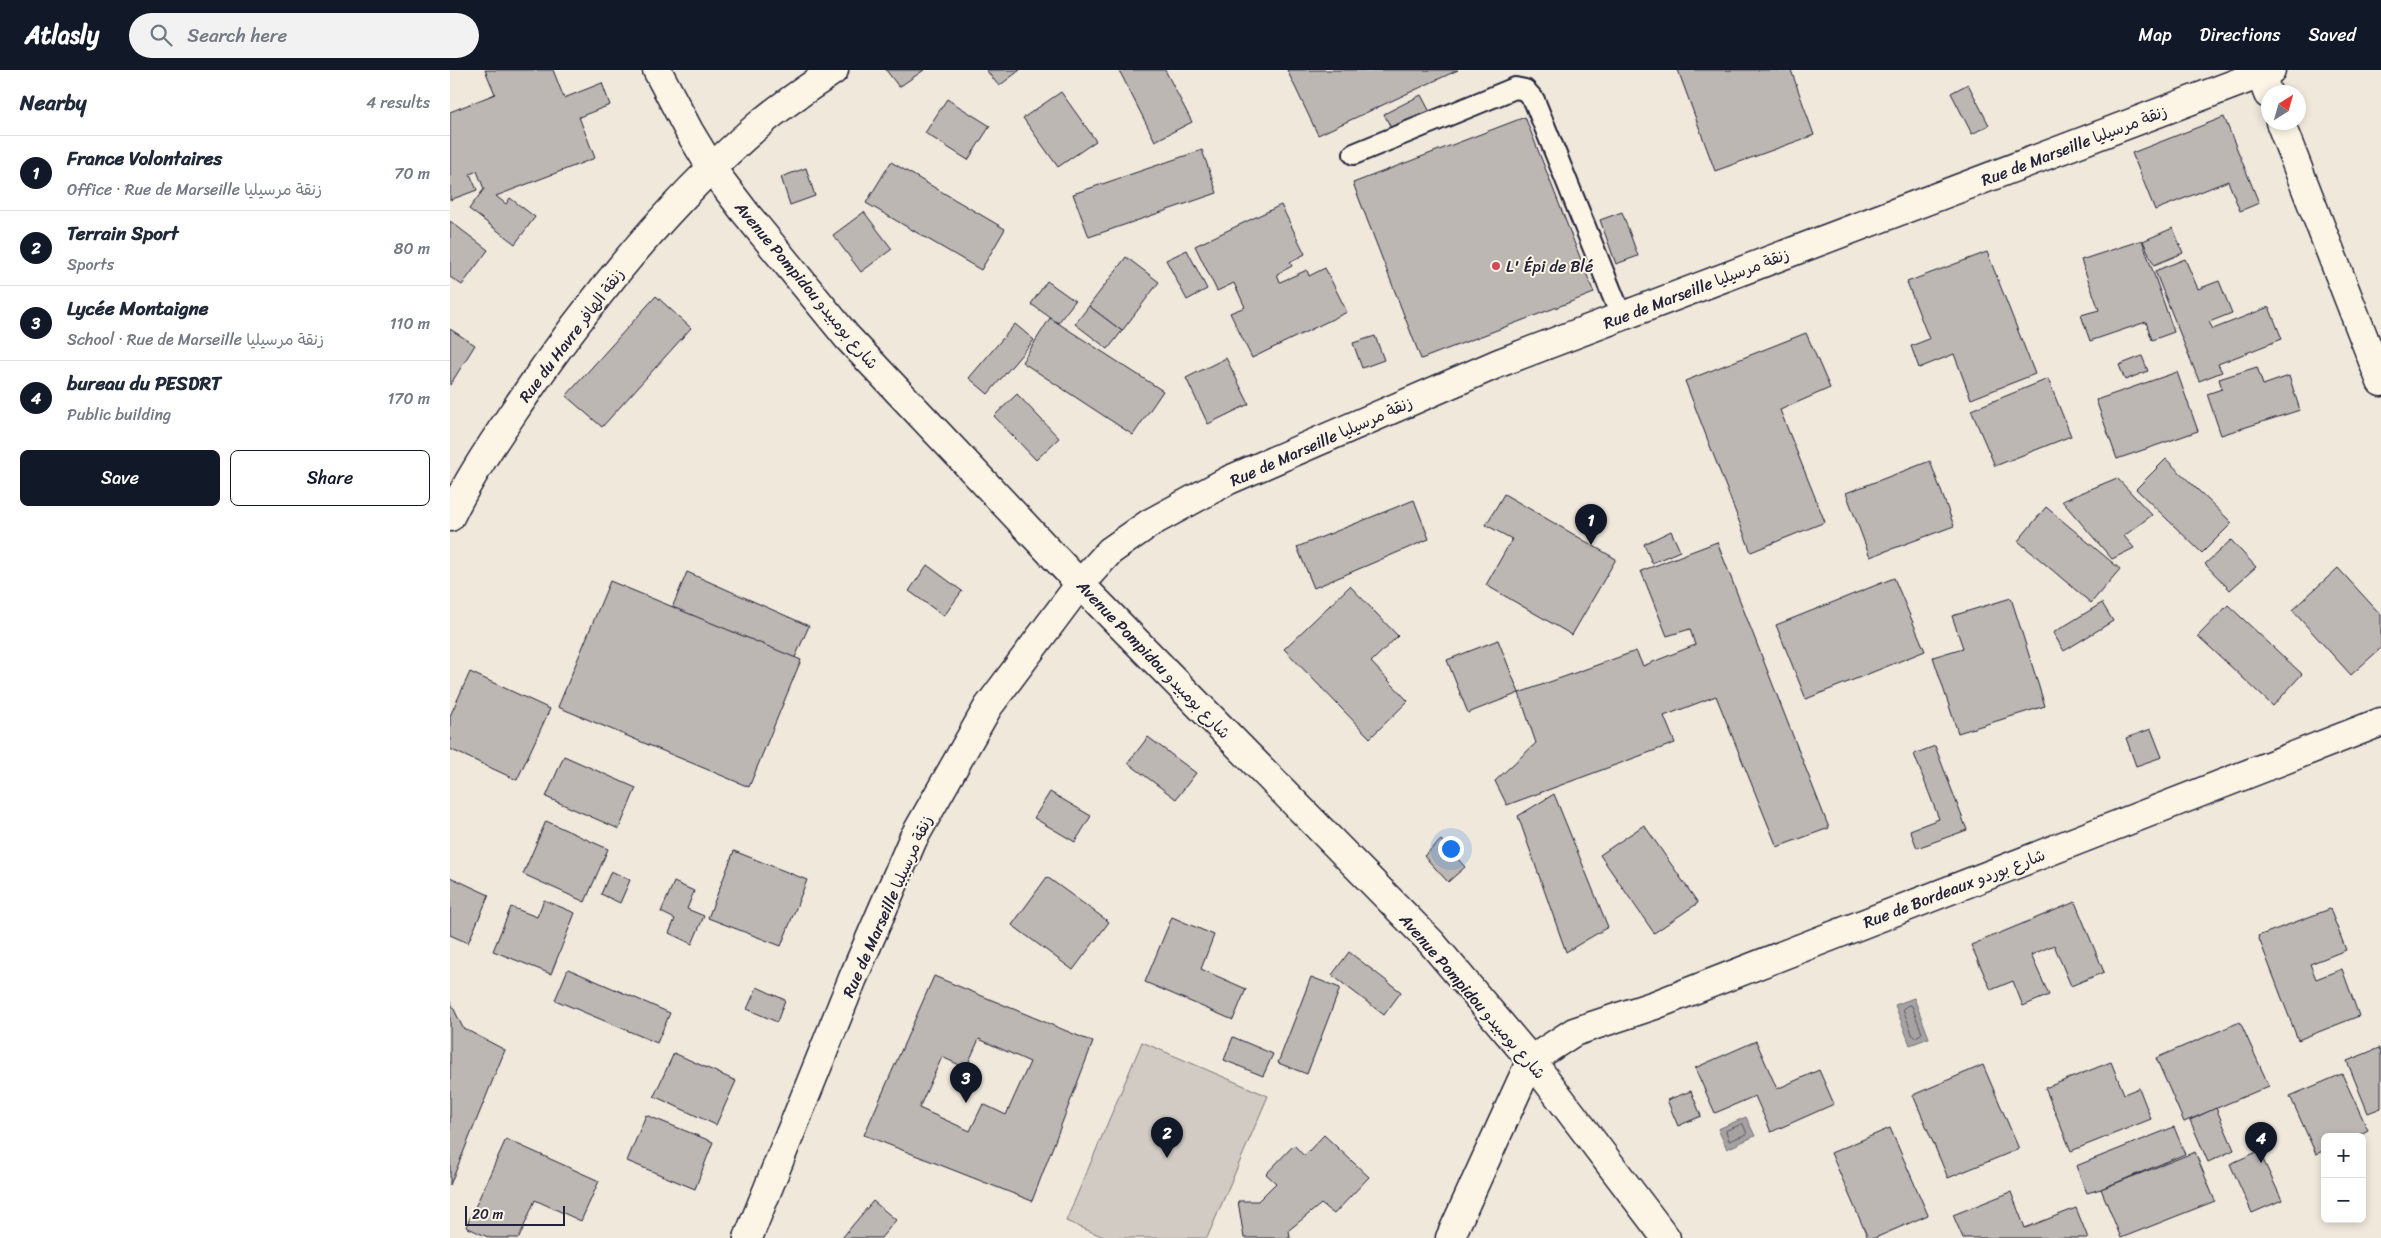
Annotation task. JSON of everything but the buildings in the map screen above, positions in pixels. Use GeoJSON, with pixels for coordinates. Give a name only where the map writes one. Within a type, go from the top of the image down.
{"type":"FeatureCollection","features":[{"type":"Feature","properties":{"kind":"street","name":"Avenue Pompidou شارع بومبيدو"},"geometry":{"type":"LineString","coordinates":[[657,70],[689,131],[712,169],[744,212],[847,337],[1080,584],[1431,942],[1531,1060],[1666,1238]]}},
{"type":"Feature","properties":{"kind":"street","name":"Rue du Havre زنقة الهافر"},"geometry":{"type":"LineString","coordinates":[[450,517],[461,495],[500,432],[554,353],[624,264],[677,204],[761,123],[834,70]]}},
{"type":"Feature","properties":{"kind":"street","name":"Rue de Marseille زنقة مرسيليا"},"geometry":{"type":"LineString","coordinates":[[748,1238],[853,978],[913,839],[988,707],[1080,584],[1110,552],[1150,523],[1230,480],[1499,363],[2265,77]]}},
{"type":"Feature","properties":{"kind":"street"},"geometry":{"type":"LineString","coordinates":[[2283,130],[2381,382]]}},
{"type":"Feature","properties":{"kind":"street","name":"Rue de Bordeaux شارع بوردو"},"geometry":{"type":"LineString","coordinates":[[1531,1060],[1574,1032],[1655,1005],[2381,722]]}},
{"type":"Feature","properties":{"kind":"street"},"geometry":{"type":"LineString","coordinates":[[1450,1238],[1531,1060]]}},
{"type":"Feature","properties":{"kind":"lane"},"geometry":{"type":"LineString","coordinates":[[1354,154],[1515,88],[1525,90],[1534,100],[1621,316]]}},
{"type":"Feature","properties":{"kind":"shaded area"},"geometry":{"type":"Polygon","coordinates":[[[1142,1042],[1268,1096],[1207,1238],[1106,1238],[1066,1221],[1142,1042]]]}},
{"type":"Feature","properties":{"kind":"water"},"geometry":{"type":"Polygon","coordinates":[[[1914,998],[1929,1038],[1910,1045],[1895,1005],[1914,998]]]}},
{"type":"Feature","properties":{"kind":"water"},"geometry":{"type":"Polygon","coordinates":[[[1746,1117],[1755,1136],[1727,1149],[1718,1129],[1746,1117]]]}},
{"type":"Feature","properties":{"kind":"place","name":"L' Épi de Blé"},"geometry":{"type":"Point","coordinates":[1496,266]}},
{"type":"Feature","properties":{"kind":"place","name":"France Volontaires"},"geometry":{"type":"Point","coordinates":[1591,545]}},
{"type":"Feature","properties":{"kind":"place","name":"Lycée Montaigne"},"geometry":{"type":"Point","coordinates":[966,1103]}},
{"type":"Feature","properties":{"kind":"place","name":"Terrain Sport"},"geometry":{"type":"Point","coordinates":[1167,1158]}},
{"type":"Feature","properties":{"kind":"place","name":"bureau du PESDRT"},"geometry":{"type":"Point","coordinates":[2261,1163]}}]}
